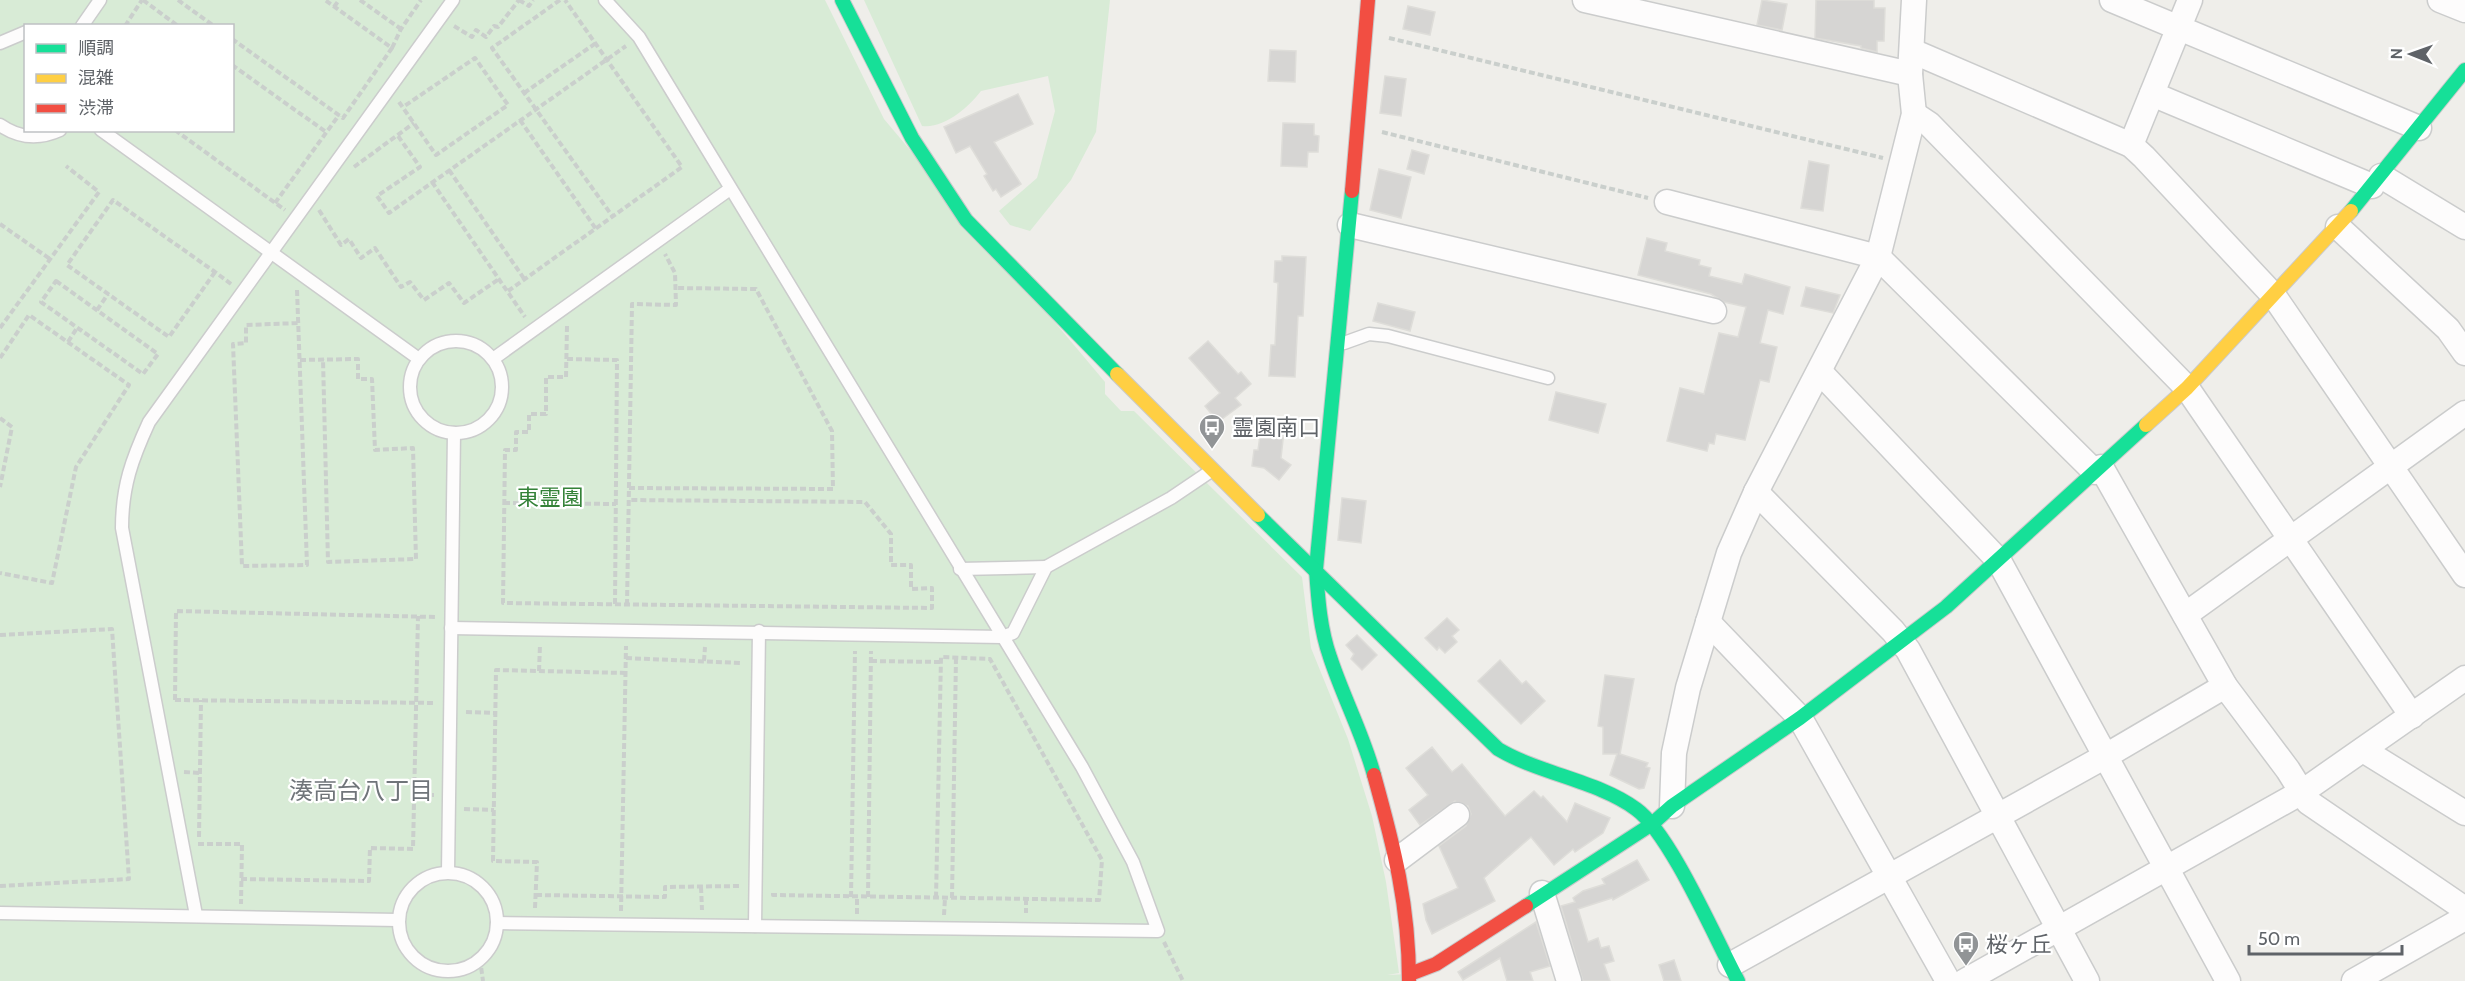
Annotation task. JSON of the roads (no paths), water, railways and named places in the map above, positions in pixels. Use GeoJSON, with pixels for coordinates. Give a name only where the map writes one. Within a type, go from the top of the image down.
{"type":"FeatureCollection","features":[{"type":"Feature","properties":{"kind":"street"},"geometry":{"type":"LineString","coordinates":[[842,0],[912,138],[966,220],[1212,470],[1498,749],[1518,761],[1610,795],[1637,809],[1663,838],[1734,973],[1890,876],[2104,757],[2225,686]]}},
{"type":"Feature","properties":{"kind":"street"},"geometry":{"type":"LineString","coordinates":[[1368,0],[1340,344],[1316,569],[1318,604],[1329,655],[1367,750],[1397,860],[1409,932],[1410,978],[1438,972],[1542,893],[1652,824],[1672,806],[1800,718],[1902,641],[1999,561],[2187,388],[2338,227],[2463,76]]}},
{"type":"Feature","properties":{"kind":"street"},"geometry":{"type":"LineString","coordinates":[[1585,0],[1911,63],[2131,145],[2274,296],[2465,575]]}},
{"type":"Feature","properties":{"kind":"street"},"geometry":{"type":"LineString","coordinates":[[1672,806],[1674,753],[1689,688],[1729,553],[1756,492],[1878,257],[1914,114],[1911,63],[1914,0]]}},
{"type":"Feature","properties":{"kind":"street"},"geometry":{"type":"LineString","coordinates":[[2112,0],[2419,128]]}},
{"type":"Feature","properties":{"kind":"street"},"geometry":{"type":"LineString","coordinates":[[2131,145],[2190,0]]}},
{"type":"Feature","properties":{"kind":"street"},"geometry":{"type":"LineString","coordinates":[[2440,0],[2465,10]]}},
{"type":"Feature","properties":{"kind":"street"},"geometry":{"type":"LineString","coordinates":[[2152,94],[2376,181],[2465,227]]}},
{"type":"Feature","properties":{"kind":"street"},"geometry":{"type":"LineString","coordinates":[[1914,114],[1929,124],[2187,388],[2412,716]]}},
{"type":"Feature","properties":{"kind":"street"},"geometry":{"type":"LineString","coordinates":[[1667,202],[1878,257],[2098,469],[2225,686],[2315,809],[2465,909]]}},
{"type":"Feature","properties":{"kind":"street"},"geometry":{"type":"LineString","coordinates":[[1350,225],[1714,311]]}},
{"type":"Feature","properties":{"kind":"street"},"geometry":{"type":"LineString","coordinates":[[2338,227],[2448,329],[2465,353]]}},
{"type":"Feature","properties":{"kind":"street"},"geometry":{"type":"LineString","coordinates":[[1820,372],[1999,561],[2228,981]]}},
{"type":"Feature","properties":{"kind":"street"},"geometry":{"type":"LineString","coordinates":[[2185,615],[2465,413]]}},
{"type":"Feature","properties":{"kind":"street"},"geometry":{"type":"LineString","coordinates":[[1756,492],[1902,641],[2087,981]]}},
{"type":"Feature","properties":{"kind":"street"},"geometry":{"type":"LineString","coordinates":[[1708,622],[1800,718],[1948,981]]}},
{"type":"Feature","properties":{"kind":"street"},"geometry":{"type":"LineString","coordinates":[[1965,981],[2302,792],[2465,678]]}},
{"type":"Feature","properties":{"kind":"street"},"geometry":{"type":"LineString","coordinates":[[2363,750],[2465,813]]}},
{"type":"Feature","properties":{"kind":"street"},"geometry":{"type":"LineString","coordinates":[[1397,860],[1457,816]]}},
{"type":"Feature","properties":{"kind":"street"},"geometry":{"type":"LineString","coordinates":[[1542,893],[1569,981]]}},
{"type":"Feature","properties":{"kind":"street"},"geometry":{"type":"LineString","coordinates":[[2363,979],[2465,918]]}},
{"type":"Feature","properties":{"kind":"lane"},"geometry":{"type":"LineString","coordinates":[[83,24],[100,0]]}},
{"type":"Feature","properties":{"kind":"lane"},"geometry":{"type":"LineString","coordinates":[[196,915],[122,528],[122,496],[132,459],[149,422],[273,254],[453,0]]}},
{"type":"Feature","properties":{"kind":"lane"},"geometry":{"type":"LineString","coordinates":[[497,923],[1158,931],[1133,862],[1082,767],[639,37],[605,0]]}},
{"type":"Feature","properties":{"kind":"lane"},"geometry":{"type":"LineString","coordinates":[[0,43],[24,33]]}},
{"type":"Feature","properties":{"kind":"lane"},"geometry":{"type":"LineString","coordinates":[[1,129],[22,136],[34,137],[53,132]]}},
{"type":"Feature","properties":{"kind":"lane"},"geometry":{"type":"LineString","coordinates":[[104,132],[419,359]]}},
{"type":"Feature","properties":{"kind":"lane"},"geometry":{"type":"LineString","coordinates":[[493,359],[730,189]]}},
{"type":"Feature","properties":{"kind":"lane"},"geometry":{"type":"LineString","coordinates":[[1340,344],[1369,334],[1388,336],[1548,378]]}},
{"type":"Feature","properties":{"kind":"lane"},"geometry":{"type":"LineString","coordinates":[[456,341],[474,345],[493,359],[501,382],[498,406],[483,424],[473,430],[454,433],[438,430],[427,424],[413,405],[410,381],[419,359],[438,345],[456,341]]}},
{"type":"Feature","properties":{"kind":"lane"},"geometry":{"type":"LineString","coordinates":[[448,872],[454,433]]}},
{"type":"Feature","properties":{"kind":"lane"},"geometry":{"type":"LineString","coordinates":[[960,569],[1046,567],[1171,498],[1212,470]]}},
{"type":"Feature","properties":{"kind":"lane"},"geometry":{"type":"LineString","coordinates":[[451,623],[540,629],[1002,637],[1013,633],[1046,567]]}},
{"type":"Feature","properties":{"kind":"lane"},"geometry":{"type":"LineString","coordinates":[[754,926],[759,631]]}},
{"type":"Feature","properties":{"kind":"lane"},"geometry":{"type":"LineString","coordinates":[[448,872],[471,878],[481,885],[494,904],[497,923],[494,940],[480,959],[471,966],[453,971],[436,970],[424,966],[407,950],[398,920],[401,904],[415,885],[425,878],[448,872]]}},
{"type":"Feature","properties":{"kind":"lane"},"geometry":{"type":"LineString","coordinates":[[0,913],[398,920]]}},
{"type":"Feature","properties":{"kind":"place","name":"霊園南口"},"geometry":{"type":"Point","coordinates":[1212,450]}},
{"type":"Feature","properties":{"kind":"place","name":"桜ヶ丘"},"geometry":{"type":"Point","coordinates":[1966,967]}},
{"type":"Feature","properties":{"kind":"district","name":"湊高台八丁目"},"geometry":{"type":"Point","coordinates":[361,791]}},
{"type":"Feature","properties":{"kind":"park label","name":"東霊園"},"geometry":{"type":"Point","coordinates":[550,497]}}]}
